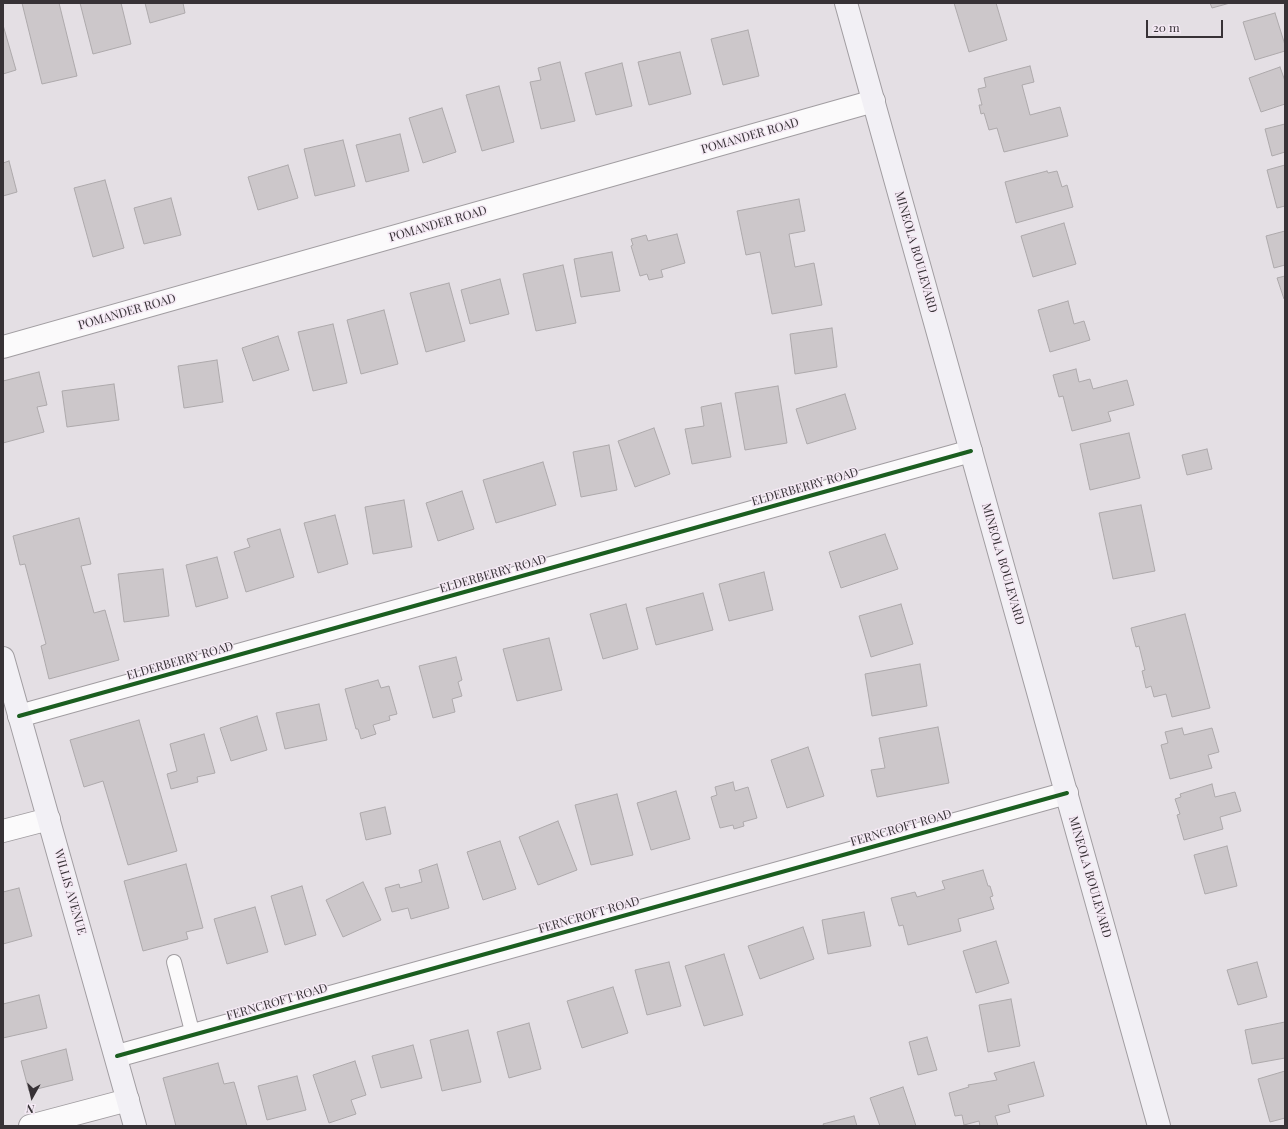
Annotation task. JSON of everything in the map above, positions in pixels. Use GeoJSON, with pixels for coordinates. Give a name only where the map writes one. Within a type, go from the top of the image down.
{"type":"FeatureCollection","features":[{"type":"Feature","properties":{"kind":"main road","name":"MINEOLA BOULEVARD"},"geometry":{"type":"LineString","coordinates":[[846,3],[1159,1126]]}},
{"type":"Feature","properties":{"kind":"main road","name":"WILLIS AVENUE"},"geometry":{"type":"LineString","coordinates":[[3,658],[117,1056],[135,1126]]}},
{"type":"Feature","properties":{"kind":"street","name":"POMANDER ROAD"},"geometry":{"type":"LineString","coordinates":[[3,346],[874,101]]}},
{"type":"Feature","properties":{"kind":"street","name":"ELDERBERRY ROAD"},"geometry":{"type":"LineString","coordinates":[[19,716],[971,451]]}},
{"type":"Feature","properties":{"kind":"street","name":"FERNCROFT ROAD"},"geometry":{"type":"LineString","coordinates":[[117,1056],[1067,793]]}},
{"type":"Feature","properties":{"kind":"street"},"geometry":{"type":"LineString","coordinates":[[3,831],[49,819]]}},
{"type":"Feature","properties":{"kind":"street"},"geometry":{"type":"LineString","coordinates":[[30,1126],[128,1100]]}},
{"type":"Feature","properties":{"kind":"lane"},"geometry":{"type":"LineString","coordinates":[[174,962],[193,1035]]}},
{"type":"Feature","properties":{"kind":"building"},"geometry":{"type":"Polygon","coordinates":[[[22,3],[59,3],[77,76],[42,84],[22,3]]]}},
{"type":"Feature","properties":{"kind":"building"},"geometry":{"type":"Polygon","coordinates":[[[80,3],[121,3],[131,44],[93,54],[80,3]]]}},
{"type":"Feature","properties":{"kind":"building"},"geometry":{"type":"Polygon","coordinates":[[[145,3],[183,3],[185,13],[150,23],[145,3]]]}},
{"type":"Feature","properties":{"kind":"building"},"geometry":{"type":"Polygon","coordinates":[[[954,3],[996,3],[1007,40],[969,52],[954,3]]]}},
{"type":"Feature","properties":{"kind":"building"},"geometry":{"type":"Polygon","coordinates":[[[1210,3],[1230,3],[1212,8],[1210,3]]]}},
{"type":"Feature","properties":{"kind":"building"},"geometry":{"type":"Polygon","coordinates":[[[1275,13],[1285,45],[1285,51],[1255,60],[1243,22],[1275,13]]]}},
{"type":"Feature","properties":{"kind":"building"},"geometry":{"type":"Polygon","coordinates":[[[3,25],[16,70],[3,74],[3,25]]]}},
{"type":"Feature","properties":{"kind":"building"},"geometry":{"type":"Polygon","coordinates":[[[748,30],[759,76],[723,85],[711,39],[748,30]]]}},
{"type":"Feature","properties":{"kind":"building"},"geometry":{"type":"Polygon","coordinates":[[[680,52],[691,94],[649,105],[638,62],[680,52]]]}},
{"type":"Feature","properties":{"kind":"building"},"geometry":{"type":"Polygon","coordinates":[[[560,62],[575,121],[541,129],[530,82],[541,80],[538,68],[560,62]]]}},
{"type":"Feature","properties":{"kind":"building"},"geometry":{"type":"Polygon","coordinates":[[[622,63],[632,106],[596,115],[585,73],[622,63]]]}},
{"type":"Feature","properties":{"kind":"building"},"geometry":{"type":"Polygon","coordinates":[[[1030,66],[1034,82],[1022,85],[1030,115],[1060,107],[1068,136],[1004,152],[997,128],[989,130],[984,113],[981,114],[979,105],[982,105],[978,89],[986,87],[984,78],[1030,66]]]}},
{"type":"Feature","properties":{"kind":"building"},"geometry":{"type":"Polygon","coordinates":[[[1280,67],[1285,81],[1285,104],[1261,112],[1249,78],[1280,67]]]}},
{"type":"Feature","properties":{"kind":"building"},"geometry":{"type":"Polygon","coordinates":[[[499,86],[514,142],[482,151],[466,95],[499,86]]]}},
{"type":"Feature","properties":{"kind":"building"},"geometry":{"type":"Polygon","coordinates":[[[442,108],[456,152],[423,163],[409,118],[442,108]]]}},
{"type":"Feature","properties":{"kind":"building"},"geometry":{"type":"Polygon","coordinates":[[[1285,124],[1285,152],[1272,156],[1265,129],[1285,124]]]}},
{"type":"Feature","properties":{"kind":"building"},"geometry":{"type":"Polygon","coordinates":[[[400,134],[409,171],[366,182],[356,145],[400,134]]]}},
{"type":"Feature","properties":{"kind":"building"},"geometry":{"type":"Polygon","coordinates":[[[343,140],[355,186],[315,196],[304,149],[343,140]]]}},
{"type":"Feature","properties":{"kind":"building"},"geometry":{"type":"Polygon","coordinates":[[[9,161],[17,192],[3,196],[3,163],[9,161]]]}},
{"type":"Feature","properties":{"kind":"building"},"geometry":{"type":"Polygon","coordinates":[[[288,165],[298,198],[258,210],[248,177],[288,165]]]}},
{"type":"Feature","properties":{"kind":"building"},"geometry":{"type":"Polygon","coordinates":[[[1285,165],[1285,206],[1277,208],[1267,170],[1285,165]]]}},
{"type":"Feature","properties":{"kind":"building"},"geometry":{"type":"Polygon","coordinates":[[[1047,171],[1048,173],[1057,171],[1062,187],[1067,185],[1073,207],[1016,223],[1005,182],[1047,171]]]}},
{"type":"Feature","properties":{"kind":"building"},"geometry":{"type":"Polygon","coordinates":[[[105,180],[124,248],[93,257],[74,188],[105,180]]]}},
{"type":"Feature","properties":{"kind":"building"},"geometry":{"type":"Polygon","coordinates":[[[171,198],[181,235],[144,244],[134,208],[171,198]]]}},
{"type":"Feature","properties":{"kind":"building"},"geometry":{"type":"Polygon","coordinates":[[[799,199],[805,231],[789,234],[795,267],[814,263],[822,305],[772,314],[760,252],[746,255],[737,211],[799,199]]]}},
{"type":"Feature","properties":{"kind":"building"},"geometry":{"type":"Polygon","coordinates":[[[1064,223],[1076,264],[1033,277],[1021,236],[1064,223]]]}},
{"type":"Feature","properties":{"kind":"building"},"geometry":{"type":"Polygon","coordinates":[[[1285,231],[1285,265],[1274,268],[1266,236],[1285,231]]]}},
{"type":"Feature","properties":{"kind":"building"},"geometry":{"type":"Polygon","coordinates":[[[677,234],[685,263],[661,270],[663,277],[649,280],[647,274],[640,276],[631,246],[633,245],[631,239],[646,235],[648,241],[677,234]]]}},
{"type":"Feature","properties":{"kind":"building"},"geometry":{"type":"Polygon","coordinates":[[[612,252],[620,291],[581,297],[574,259],[612,252]]]}},
{"type":"Feature","properties":{"kind":"building"},"geometry":{"type":"Polygon","coordinates":[[[563,265],[576,323],[536,331],[523,274],[563,265]]]}},
{"type":"Feature","properties":{"kind":"building"},"geometry":{"type":"Polygon","coordinates":[[[1285,276],[1285,299],[1284,299],[1277,278],[1285,276]]]}},
{"type":"Feature","properties":{"kind":"building"},"geometry":{"type":"Polygon","coordinates":[[[500,279],[509,314],[470,324],[461,290],[500,279]]]}},
{"type":"Feature","properties":{"kind":"building"},"geometry":{"type":"Polygon","coordinates":[[[449,283],[465,341],[426,352],[410,293],[449,283]]]}},
{"type":"Feature","properties":{"kind":"building"},"geometry":{"type":"Polygon","coordinates":[[[1068,301],[1074,324],[1084,321],[1090,340],[1050,352],[1038,310],[1068,301]]]}},
{"type":"Feature","properties":{"kind":"building"},"geometry":{"type":"Polygon","coordinates":[[[384,310],[398,364],[361,374],[347,320],[384,310]]]}},
{"type":"Feature","properties":{"kind":"building"},"geometry":{"type":"Polygon","coordinates":[[[333,324],[347,383],[313,391],[298,332],[333,324]]]}},
{"type":"Feature","properties":{"kind":"building"},"geometry":{"type":"Polygon","coordinates":[[[832,328],[837,367],[795,374],[790,334],[832,328]]]}},
{"type":"Feature","properties":{"kind":"building"},"geometry":{"type":"Polygon","coordinates":[[[278,336],[289,370],[253,381],[242,348],[278,336]]]}},
{"type":"Feature","properties":{"kind":"building"},"geometry":{"type":"Polygon","coordinates":[[[217,360],[223,402],[184,408],[178,366],[217,360]]]}},
{"type":"Feature","properties":{"kind":"building"},"geometry":{"type":"Polygon","coordinates":[[[1076,369],[1079,382],[1090,379],[1093,389],[1127,380],[1134,405],[1108,412],[1111,421],[1072,431],[1063,396],[1059,397],[1053,375],[1076,369]]]}},
{"type":"Feature","properties":{"kind":"building"},"geometry":{"type":"Polygon","coordinates":[[[39,372],[47,405],[37,407],[44,432],[3,443],[3,381],[39,372]]]}},
{"type":"Feature","properties":{"kind":"building"},"geometry":{"type":"Polygon","coordinates":[[[114,384],[119,420],[67,427],[62,391],[114,384]]]}},
{"type":"Feature","properties":{"kind":"building"},"geometry":{"type":"Polygon","coordinates":[[[778,386],[787,443],[745,450],[735,393],[778,386]]]}},
{"type":"Feature","properties":{"kind":"building"},"geometry":{"type":"Polygon","coordinates":[[[845,394],[856,429],[807,444],[796,409],[845,394]]]}},
{"type":"Feature","properties":{"kind":"building"},"geometry":{"type":"Polygon","coordinates":[[[721,403],[731,457],[692,464],[685,429],[704,426],[701,407],[721,403]]]}},
{"type":"Feature","properties":{"kind":"building"},"geometry":{"type":"Polygon","coordinates":[[[654,428],[670,474],[635,487],[618,441],[654,428]]]}},
{"type":"Feature","properties":{"kind":"building"},"geometry":{"type":"Polygon","coordinates":[[[1129,433],[1140,478],[1090,490],[1080,444],[1129,433]]]}},
{"type":"Feature","properties":{"kind":"building"},"geometry":{"type":"Polygon","coordinates":[[[609,445],[617,490],[581,497],[573,452],[609,445]]]}},
{"type":"Feature","properties":{"kind":"building"},"geometry":{"type":"Polygon","coordinates":[[[1207,449],[1212,469],[1187,475],[1182,455],[1207,449]]]}},
{"type":"Feature","properties":{"kind":"building"},"geometry":{"type":"Polygon","coordinates":[[[543,462],[556,505],[496,523],[483,480],[543,462]]]}},
{"type":"Feature","properties":{"kind":"building"},"geometry":{"type":"Polygon","coordinates":[[[462,491],[474,529],[438,541],[426,503],[462,491]]]}},
{"type":"Feature","properties":{"kind":"building"},"geometry":{"type":"Polygon","coordinates":[[[404,500],[412,547],[373,554],[365,507],[404,500]]]}},
{"type":"Feature","properties":{"kind":"building"},"geometry":{"type":"Polygon","coordinates":[[[1141,505],[1155,571],[1113,579],[1099,513],[1141,505]]]}},
{"type":"Feature","properties":{"kind":"building"},"geometry":{"type":"Polygon","coordinates":[[[335,515],[348,564],[318,573],[304,523],[335,515]]]}},
{"type":"Feature","properties":{"kind":"building"},"geometry":{"type":"Polygon","coordinates":[[[79,518],[91,564],[81,566],[94,613],[105,610],[119,660],[49,679],[41,646],[46,644],[25,564],[20,565],[13,536],[79,518]]]}},
{"type":"Feature","properties":{"kind":"building"},"geometry":{"type":"Polygon","coordinates":[[[280,529],[294,577],[246,592],[234,552],[250,547],[247,539],[280,529]]]}},
{"type":"Feature","properties":{"kind":"building"},"geometry":{"type":"Polygon","coordinates":[[[885,534],[898,569],[841,588],[829,552],[885,534]]]}},
{"type":"Feature","properties":{"kind":"building"},"geometry":{"type":"Polygon","coordinates":[[[217,557],[228,598],[196,607],[186,565],[217,557]]]}},
{"type":"Feature","properties":{"kind":"building"},"geometry":{"type":"Polygon","coordinates":[[[163,569],[169,616],[124,622],[118,574],[163,569]]]}},
{"type":"Feature","properties":{"kind":"building"},"geometry":{"type":"Polygon","coordinates":[[[764,572],[773,610],[729,621],[719,584],[764,572]]]}},
{"type":"Feature","properties":{"kind":"building"},"geometry":{"type":"Polygon","coordinates":[[[703,593],[713,630],[656,645],[646,608],[703,593]]]}},
{"type":"Feature","properties":{"kind":"building"},"geometry":{"type":"Polygon","coordinates":[[[626,604],[638,649],[603,659],[590,614],[626,604]]]}},
{"type":"Feature","properties":{"kind":"building"},"geometry":{"type":"Polygon","coordinates":[[[901,604],[913,644],[871,657],[859,616],[901,604]]]}},
{"type":"Feature","properties":{"kind":"building"},"geometry":{"type":"Polygon","coordinates":[[[1185,614],[1210,708],[1172,717],[1166,694],[1154,697],[1151,686],[1146,688],[1142,671],[1145,670],[1139,646],[1136,647],[1131,628],[1185,614]]]}},
{"type":"Feature","properties":{"kind":"building"},"geometry":{"type":"Polygon","coordinates":[[[549,638],[562,690],[517,701],[503,649],[549,638]]]}},
{"type":"Feature","properties":{"kind":"building"},"geometry":{"type":"Polygon","coordinates":[[[456,657],[462,680],[458,682],[462,696],[452,699],[455,712],[433,718],[419,666],[456,657]]]}},
{"type":"Feature","properties":{"kind":"building"},"geometry":{"type":"Polygon","coordinates":[[[920,664],[927,706],[872,716],[865,674],[920,664]]]}},
{"type":"Feature","properties":{"kind":"building"},"geometry":{"type":"Polygon","coordinates":[[[378,680],[381,688],[389,686],[397,714],[389,716],[390,720],[373,725],[376,734],[361,739],[358,729],[356,729],[345,689],[378,680]]]}},
{"type":"Feature","properties":{"kind":"building"},"geometry":{"type":"Polygon","coordinates":[[[319,704],[327,740],[285,749],[276,713],[319,704]]]}},
{"type":"Feature","properties":{"kind":"building"},"geometry":{"type":"Polygon","coordinates":[[[257,716],[267,750],[231,761],[220,728],[257,716]]]}},
{"type":"Feature","properties":{"kind":"building"},"geometry":{"type":"Polygon","coordinates":[[[139,720],[177,851],[128,865],[103,781],[84,787],[70,740],[139,720]]]}},
{"type":"Feature","properties":{"kind":"building"},"geometry":{"type":"Polygon","coordinates":[[[938,727],[949,783],[877,797],[871,770],[885,768],[879,738],[938,727]]]}},
{"type":"Feature","properties":{"kind":"building"},"geometry":{"type":"Polygon","coordinates":[[[1182,728],[1184,735],[1212,728],[1219,752],[1208,755],[1212,768],[1170,779],[1161,745],[1168,743],[1165,732],[1182,728]]]}},
{"type":"Feature","properties":{"kind":"building"},"geometry":{"type":"Polygon","coordinates":[[[204,734],[215,773],[197,777],[198,782],[171,789],[167,774],[177,771],[170,744],[204,734]]]}},
{"type":"Feature","properties":{"kind":"building"},"geometry":{"type":"Polygon","coordinates":[[[808,747],[824,796],[787,808],[771,760],[808,747]]]}},
{"type":"Feature","properties":{"kind":"building"},"geometry":{"type":"Polygon","coordinates":[[[733,782],[735,791],[748,787],[757,818],[743,822],[744,826],[734,829],[733,825],[720,828],[711,797],[717,795],[715,787],[733,782]]]}},
{"type":"Feature","properties":{"kind":"building"},"geometry":{"type":"Polygon","coordinates":[[[1212,784],[1215,797],[1235,792],[1241,811],[1220,817],[1223,829],[1184,840],[1177,815],[1180,814],[1175,799],[1181,797],[1180,794],[1212,784]]]}},
{"type":"Feature","properties":{"kind":"building"},"geometry":{"type":"Polygon","coordinates":[[[676,791],[690,839],[651,850],[637,803],[676,791]]]}},
{"type":"Feature","properties":{"kind":"building"},"geometry":{"type":"Polygon","coordinates":[[[617,794],[633,855],[591,865],[575,805],[617,794]]]}},
{"type":"Feature","properties":{"kind":"building"},"geometry":{"type":"Polygon","coordinates":[[[385,807],[391,834],[366,840],[360,813],[385,807]]]}},
{"type":"Feature","properties":{"kind":"building"},"geometry":{"type":"Polygon","coordinates":[[[558,821],[577,870],[538,885],[519,837],[558,821]]]}},
{"type":"Feature","properties":{"kind":"building"},"geometry":{"type":"Polygon","coordinates":[[[500,841],[516,889],[483,900],[467,852],[500,841]]]}},
{"type":"Feature","properties":{"kind":"building"},"geometry":{"type":"Polygon","coordinates":[[[1227,846],[1237,886],[1205,894],[1194,855],[1227,846]]]}},
{"type":"Feature","properties":{"kind":"building"},"geometry":{"type":"Polygon","coordinates":[[[186,864],[203,928],[186,932],[188,939],[143,951],[124,881],[186,864]]]}},
{"type":"Feature","properties":{"kind":"building"},"geometry":{"type":"Polygon","coordinates":[[[437,864],[449,908],[411,919],[408,908],[392,912],[385,888],[399,884],[400,888],[422,882],[419,870],[437,864]]]}},
{"type":"Feature","properties":{"kind":"building"},"geometry":{"type":"Polygon","coordinates":[[[983,870],[993,896],[990,897],[994,909],[958,919],[961,931],[908,945],[903,925],[899,926],[891,898],[915,892],[917,897],[945,889],[942,881],[983,870]]]}},
{"type":"Feature","properties":{"kind":"building"},"geometry":{"type":"Polygon","coordinates":[[[363,882],[381,920],[343,937],[326,900],[363,882]]]}},
{"type":"Feature","properties":{"kind":"building"},"geometry":{"type":"Polygon","coordinates":[[[302,886],[316,935],[285,945],[271,896],[302,886]]]}},
{"type":"Feature","properties":{"kind":"building"},"geometry":{"type":"Polygon","coordinates":[[[19,888],[32,936],[3,944],[3,892],[19,888]]]}},
{"type":"Feature","properties":{"kind":"building"},"geometry":{"type":"Polygon","coordinates":[[[255,907],[268,952],[227,964],[214,919],[255,907]]]}},
{"type":"Feature","properties":{"kind":"building"},"geometry":{"type":"Polygon","coordinates":[[[864,912],[871,946],[828,954],[822,920],[864,912]]]}},
{"type":"Feature","properties":{"kind":"building"},"geometry":{"type":"Polygon","coordinates":[[[803,927],[814,959],[760,979],[748,946],[803,927]]]}},
{"type":"Feature","properties":{"kind":"building"},"geometry":{"type":"Polygon","coordinates":[[[996,941],[1009,983],[976,993],[963,951],[996,941]]]}},
{"type":"Feature","properties":{"kind":"building"},"geometry":{"type":"Polygon","coordinates":[[[724,954],[743,1015],[704,1026],[685,966],[724,954]]]}},
{"type":"Feature","properties":{"kind":"building"},"geometry":{"type":"Polygon","coordinates":[[[669,962],[681,1006],[647,1015],[635,970],[669,962]]]}},
{"type":"Feature","properties":{"kind":"building"},"geometry":{"type":"Polygon","coordinates":[[[1257,962],[1267,997],[1238,1005],[1227,970],[1257,962]]]}},
{"type":"Feature","properties":{"kind":"building"},"geometry":{"type":"Polygon","coordinates":[[[613,987],[628,1033],[582,1048],[567,1001],[613,987]]]}},
{"type":"Feature","properties":{"kind":"building"},"geometry":{"type":"Polygon","coordinates":[[[39,995],[47,1028],[3,1038],[3,1004],[39,995]]]}},
{"type":"Feature","properties":{"kind":"building"},"geometry":{"type":"Polygon","coordinates":[[[1011,999],[1020,1046],[988,1052],[979,1005],[1011,999]]]}},
{"type":"Feature","properties":{"kind":"building"},"geometry":{"type":"Polygon","coordinates":[[[1285,1022],[1285,1058],[1252,1064],[1245,1030],[1285,1022]]]}},
{"type":"Feature","properties":{"kind":"building"},"geometry":{"type":"Polygon","coordinates":[[[529,1023],[541,1069],[509,1078],[497,1032],[529,1023]]]}},
{"type":"Feature","properties":{"kind":"building"},"geometry":{"type":"Polygon","coordinates":[[[468,1030],[481,1082],[442,1091],[430,1040],[468,1030]]]}},
{"type":"Feature","properties":{"kind":"building"},"geometry":{"type":"Polygon","coordinates":[[[927,1037],[937,1070],[918,1075],[909,1042],[927,1037]]]}},
{"type":"Feature","properties":{"kind":"building"},"geometry":{"type":"Polygon","coordinates":[[[413,1045],[422,1078],[381,1088],[372,1056],[413,1045]]]}},
{"type":"Feature","properties":{"kind":"building"},"geometry":{"type":"Polygon","coordinates":[[[66,1049],[73,1080],[29,1091],[21,1061],[66,1049]]]}},
{"type":"Feature","properties":{"kind":"building"},"geometry":{"type":"Polygon","coordinates":[[[355,1061],[366,1095],[351,1100],[356,1114],[329,1123],[313,1075],[355,1061]]]}},
{"type":"Feature","properties":{"kind":"building"},"geometry":{"type":"Polygon","coordinates":[[[1034,1062],[1044,1096],[1008,1105],[1010,1112],[995,1116],[998,1126],[980,1126],[979,1121],[964,1125],[962,1115],[955,1116],[949,1093],[969,1087],[968,1085],[997,1080],[994,1073],[1034,1062]]]}},
{"type":"Feature","properties":{"kind":"building"},"geometry":{"type":"Polygon","coordinates":[[[218,1063],[224,1084],[234,1082],[247,1126],[176,1126],[163,1078],[218,1063]]]}},
{"type":"Feature","properties":{"kind":"building"},"geometry":{"type":"Polygon","coordinates":[[[1285,1071],[1285,1118],[1270,1122],[1258,1079],[1285,1071]]]}},
{"type":"Feature","properties":{"kind":"building"},"geometry":{"type":"Polygon","coordinates":[[[297,1076],[306,1110],[267,1120],[258,1086],[297,1076]]]}},
{"type":"Feature","properties":{"kind":"building"},"geometry":{"type":"Polygon","coordinates":[[[903,1087],[916,1126],[880,1126],[870,1098],[903,1087]]]}},
{"type":"Feature","properties":{"kind":"building"},"geometry":{"type":"Polygon","coordinates":[[[854,1116],[857,1126],[824,1126],[823,1124],[854,1116]]]}},
{"type":"Feature","properties":{"kind":"cycle path"},"geometry":{"type":"LineString","coordinates":[[19,716],[971,451]]}},
{"type":"Feature","properties":{"kind":"cycle path"},"geometry":{"type":"LineString","coordinates":[[117,1056],[1067,793]]}}]}
